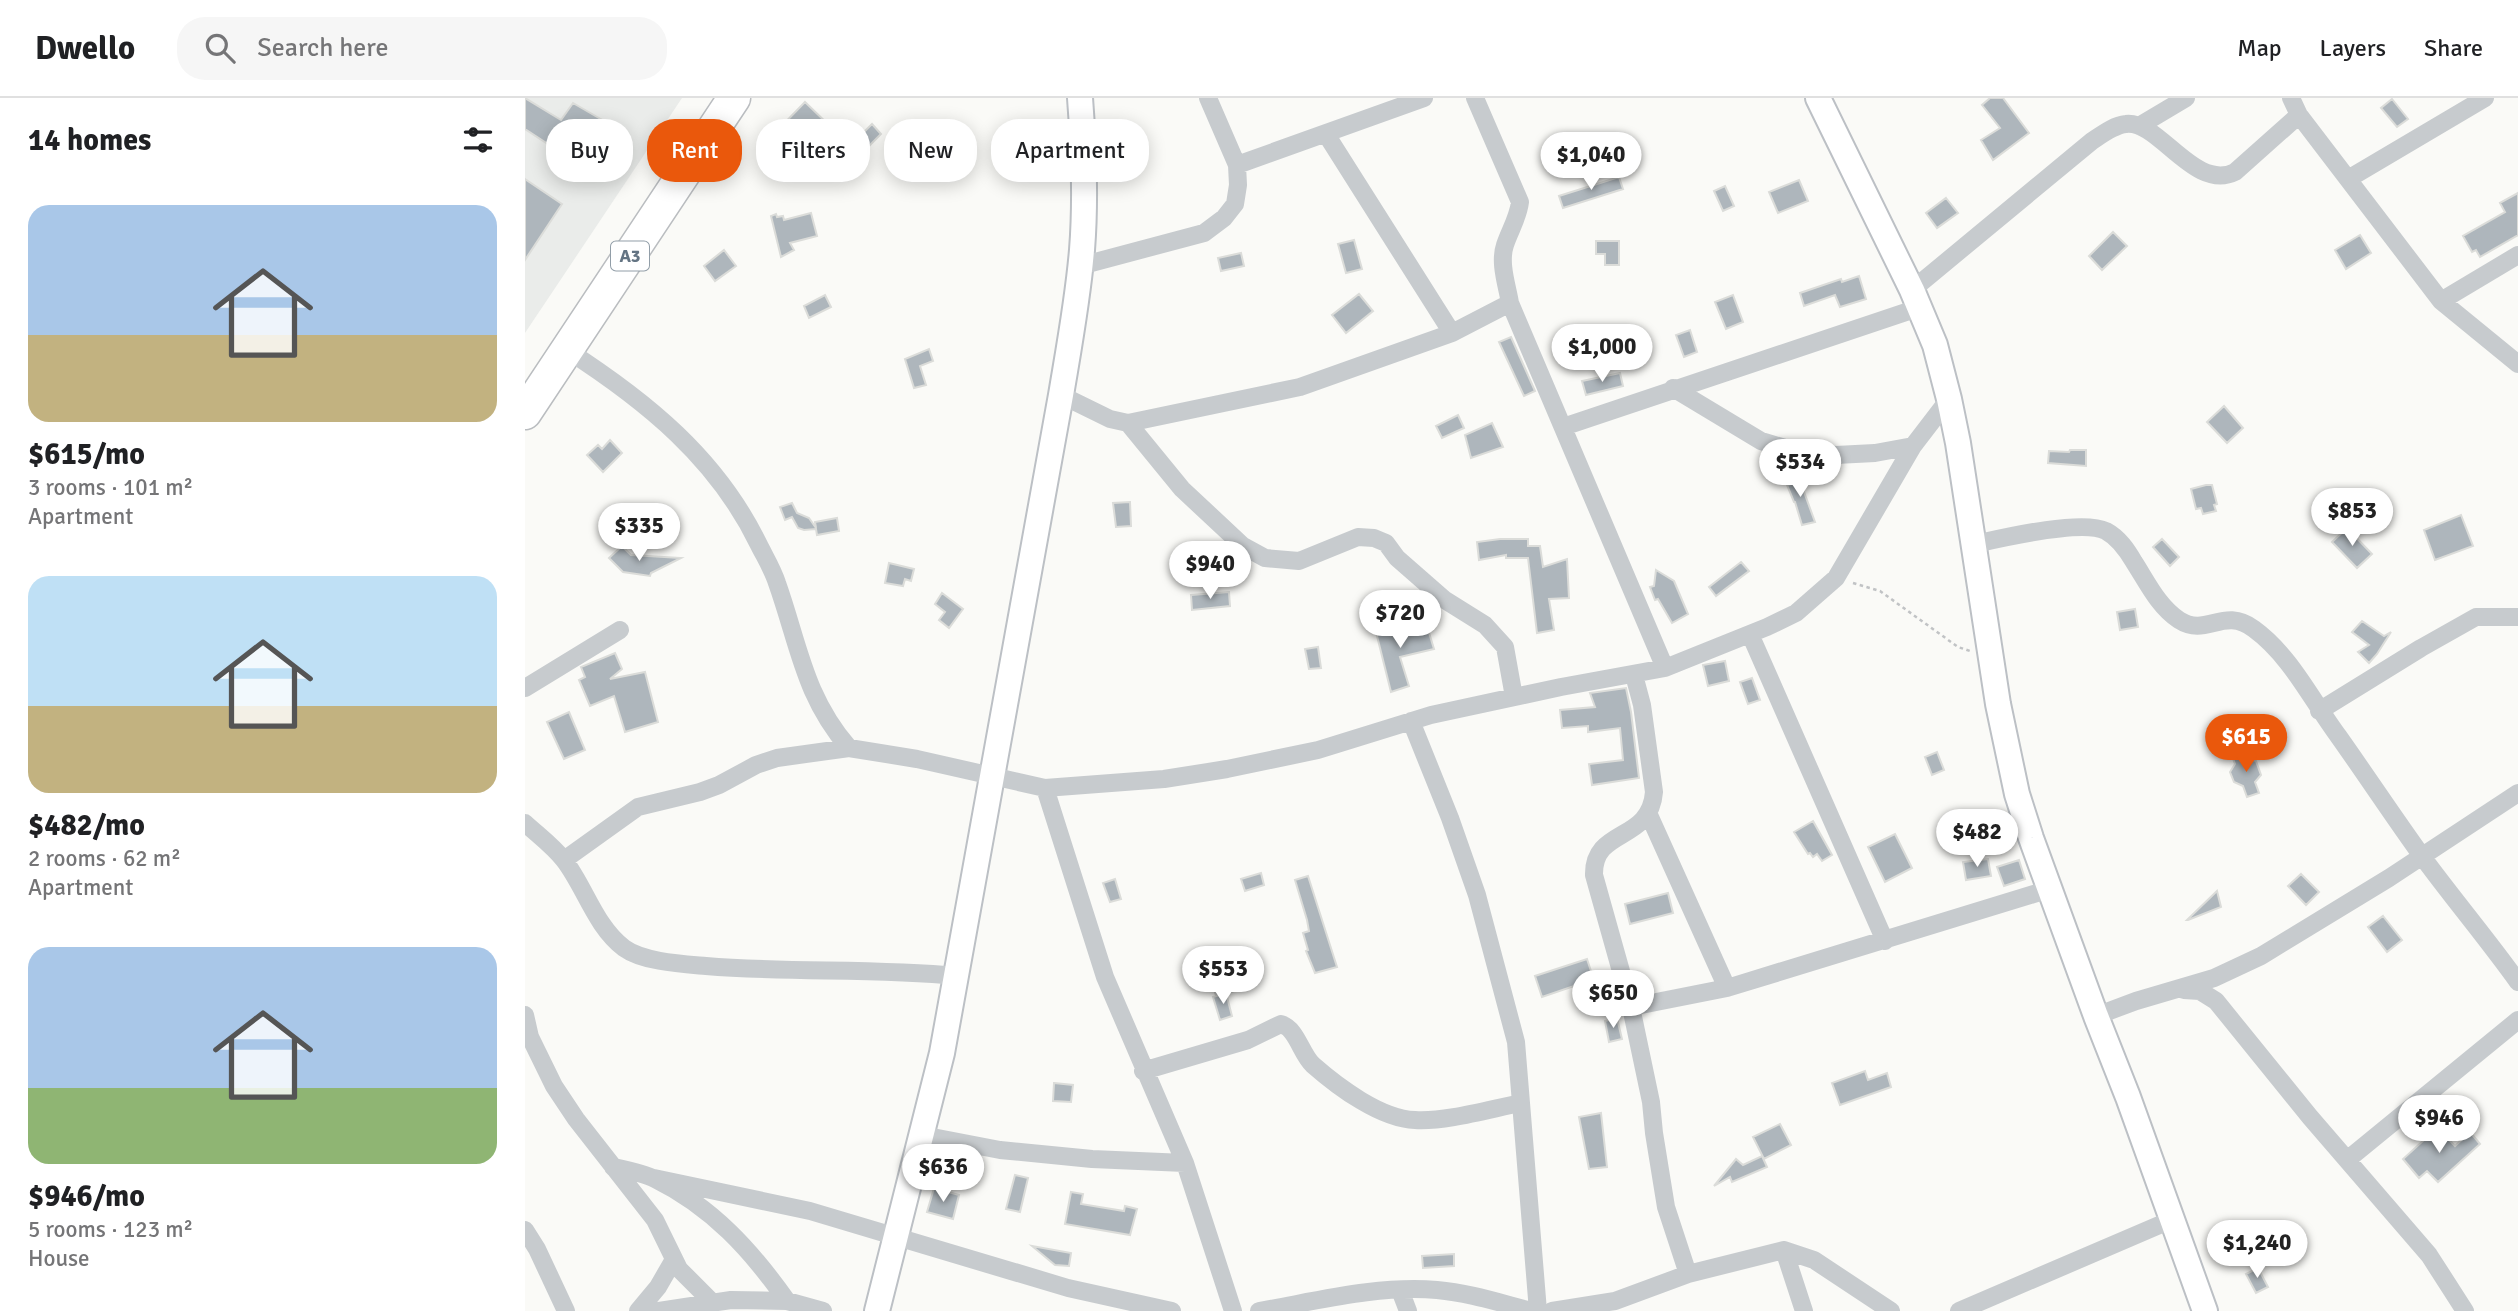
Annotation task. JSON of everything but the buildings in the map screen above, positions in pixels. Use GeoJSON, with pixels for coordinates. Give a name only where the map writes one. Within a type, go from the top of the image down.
{"type":"FeatureCollection","features":[{"type":"Feature","properties":{"kind":"highway","name":"A3"},"geometry":{"type":"LineString","coordinates":[[525,413],[734,98]]}},
{"type":"Feature","properties":{"kind":"street"},"geometry":{"type":"LineString","coordinates":[[877,1311],[922,1135],[957,976],[1061,395],[1080,265],[1085,168],[1080,98]]}},
{"type":"Feature","properties":{"kind":"street"},"geometry":{"type":"LineString","coordinates":[[1080,265],[1204,233],[1224,218],[1235,204],[1237,165],[1207,98]]}},
{"type":"Feature","properties":{"kind":"street"},"geometry":{"type":"LineString","coordinates":[[1237,165],[1424,98]]}},
{"type":"Feature","properties":{"kind":"street"},"geometry":{"type":"LineString","coordinates":[[1475,98],[1520,202],[1519,213],[1504,248],[1503,265],[1510,303],[1665,668]]}},
{"type":"Feature","properties":{"kind":"street"},"geometry":{"type":"LineString","coordinates":[[1818,98],[1935,345],[1949,399],[1975,544],[2005,747],[2017,793],[2205,1311]]}},
{"type":"Feature","properties":{"kind":"street"},"geometry":{"type":"LineString","coordinates":[[2139,126],[2186,98]]}},
{"type":"Feature","properties":{"kind":"street"},"geometry":{"type":"LineString","coordinates":[[2291,98],[2299,115],[2441,301],[2518,364]]}},
{"type":"Feature","properties":{"kind":"street"},"geometry":{"type":"LineString","coordinates":[[2348,178],[2485,98]]}},
{"type":"Feature","properties":{"kind":"street"},"geometry":{"type":"LineString","coordinates":[[1563,427],[1673,388],[1767,360],[1915,299],[2091,141],[2126,124],[2139,126],[2201,171],[2224,177],[2235,172],[2299,115]]}},
{"type":"Feature","properties":{"kind":"street"},"geometry":{"type":"LineString","coordinates":[[1326,134],[1452,333]]}},
{"type":"Feature","properties":{"kind":"street"},"geometry":{"type":"LineString","coordinates":[[2441,301],[2518,255]]}},
{"type":"Feature","properties":{"kind":"street"},"geometry":{"type":"LineString","coordinates":[[1061,395],[1110,419],[1128,423],[1300,387],[1452,333],[1510,303]]}},
{"type":"Feature","properties":{"kind":"street"},"geometry":{"type":"LineString","coordinates":[[567,350],[615,381],[668,423],[727,489],[752,530],[776,581],[812,692],[831,727],[849,748]]}},
{"type":"Feature","properties":{"kind":"street"},"geometry":{"type":"LineString","coordinates":[[1673,388],[1761,441],[1795,451],[1836,455],[1875,453],[1913,446]]}},
{"type":"Feature","properties":{"kind":"street"},"geometry":{"type":"LineString","coordinates":[[564,860],[638,807],[700,792],[777,758],[849,748],[917,759],[1045,788],[1164,779],[1318,750],[1411,721],[1514,697],[1665,668],[1795,613],[1836,578],[1913,446],[1949,399]]}},
{"type":"Feature","properties":{"kind":"street"},"geometry":{"type":"LineString","coordinates":[[1128,423],[1182,489],[1243,546],[1265,558],[1299,561],[1358,537],[1374,538],[1386,543],[1397,558],[1444,600],[1485,625],[1505,647],[1514,697]]}},
{"type":"Feature","properties":{"kind":"street"},"geometry":{"type":"LineString","coordinates":[[1975,544],[2033,532],[2079,528],[2104,530],[2122,544],[2150,590],[2181,622],[2196,627],[2208,626],[2223,619],[2242,621],[2257,632],[2281,656],[2423,857],[2518,982]]}},
{"type":"Feature","properties":{"kind":"street"},"geometry":{"type":"LineString","coordinates":[[2319,711],[2476,617],[2518,617]]}},
{"type":"Feature","properties":{"kind":"street"},"geometry":{"type":"LineString","coordinates":[[525,688],[620,630]]}},
{"type":"Feature","properties":{"kind":"street"},"geometry":{"type":"LineString","coordinates":[[1750,634],[1885,941]]}},
{"type":"Feature","properties":{"kind":"street"},"geometry":{"type":"LineString","coordinates":[[1634,675],[1642,705],[1654,792],[1653,807],[1649,815],[1599,852],[1593,860],[1594,875],[1631,1007],[1651,1102],[1666,1207],[1688,1274]]}},
{"type":"Feature","properties":{"kind":"street"},"geometry":{"type":"LineString","coordinates":[[1259,1311],[1375,1291],[1434,1290],[1465,1294],[1535,1311],[1516,1042],[1477,895],[1411,721]]}},
{"type":"Feature","properties":{"kind":"street"},"geometry":{"type":"LineString","coordinates":[[1045,788],[1105,977],[1143,1071],[1185,1163],[1233,1311]]}},
{"type":"Feature","properties":{"kind":"street"},"geometry":{"type":"LineString","coordinates":[[2096,1016],[2214,978],[2261,956],[2423,857],[2518,793]]}},
{"type":"Feature","properties":{"kind":"street"},"geometry":{"type":"LineString","coordinates":[[1649,815],[1727,988]]}},
{"type":"Feature","properties":{"kind":"street"},"geometry":{"type":"LineString","coordinates":[[525,823],[564,860],[597,916],[624,947],[637,954],[676,964],[745,970],[957,976]]}},
{"type":"Feature","properties":{"kind":"street"},"geometry":{"type":"LineString","coordinates":[[1631,1007],[1727,988],[2050,889]]}},
{"type":"Feature","properties":{"kind":"street"},"geometry":{"type":"LineString","coordinates":[[2181,989],[2200,991],[2216,1001],[2429,1255],[2465,1311]]}},
{"type":"Feature","properties":{"kind":"street"},"geometry":{"type":"LineString","coordinates":[[525,1015],[530,1037],[554,1086],[655,1220],[666,1239],[673,1261],[687,1279],[711,1301]]}},
{"type":"Feature","properties":{"kind":"street"},"geometry":{"type":"LineString","coordinates":[[2347,1160],[2518,1020]]}},
{"type":"Feature","properties":{"kind":"street"},"geometry":{"type":"LineString","coordinates":[[1143,1071],[1248,1040],[1281,1024],[1289,1029],[1301,1051],[1313,1065],[1363,1102],[1390,1115],[1414,1121],[1425,1120],[1521,1103]]}},
{"type":"Feature","properties":{"kind":"street"},"geometry":{"type":"LineString","coordinates":[[922,1135],[1000,1150],[1092,1159],[1185,1163]]}},
{"type":"Feature","properties":{"kind":"street"},"geometry":{"type":"LineString","coordinates":[[613,1167],[810,1211],[1068,1288],[1172,1311]]}},
{"type":"Feature","properties":{"kind":"street"},"geometry":{"type":"LineString","coordinates":[[654,1178],[709,1213],[741,1241],[787,1301]]}},
{"type":"Feature","properties":{"kind":"street"},"geometry":{"type":"LineString","coordinates":[[1959,1311],[2171,1220]]}},
{"type":"Feature","properties":{"kind":"street"},"geometry":{"type":"LineString","coordinates":[[525,1230],[537,1249],[566,1311]]}},
{"type":"Feature","properties":{"kind":"street"},"geometry":{"type":"LineString","coordinates":[[1784,1250],[1804,1311]]}},
{"type":"Feature","properties":{"kind":"street"},"geometry":{"type":"LineString","coordinates":[[1552,1311],[1617,1306],[1688,1274],[1784,1250],[1814,1260],[1891,1311]]}},
{"type":"Feature","properties":{"kind":"street"},"geometry":{"type":"LineString","coordinates":[[638,1311],[665,1278],[673,1261]]}},
{"type":"Feature","properties":{"kind":"street"},"geometry":{"type":"LineString","coordinates":[[1401,1290],[1408,1311]]}},
{"type":"Feature","properties":{"kind":"street"},"geometry":{"type":"LineString","coordinates":[[659,1311],[711,1301],[787,1301],[823,1311]]}},
{"type":"Feature","properties":{"kind":"path"},"geometry":{"type":"LineString","coordinates":[[1836,578],[1879,591],[1958,647],[1983,656],[1990,655]]}},
{"type":"Feature","properties":{"kind":"shaded area"},"geometry":{"type":"Polygon","coordinates":[[[525,98],[682,98],[668,119],[647,119],[647,150],[633,171],[633,119],[546,119],[546,182],[626,182],[525,333],[525,98]]]}}]}
